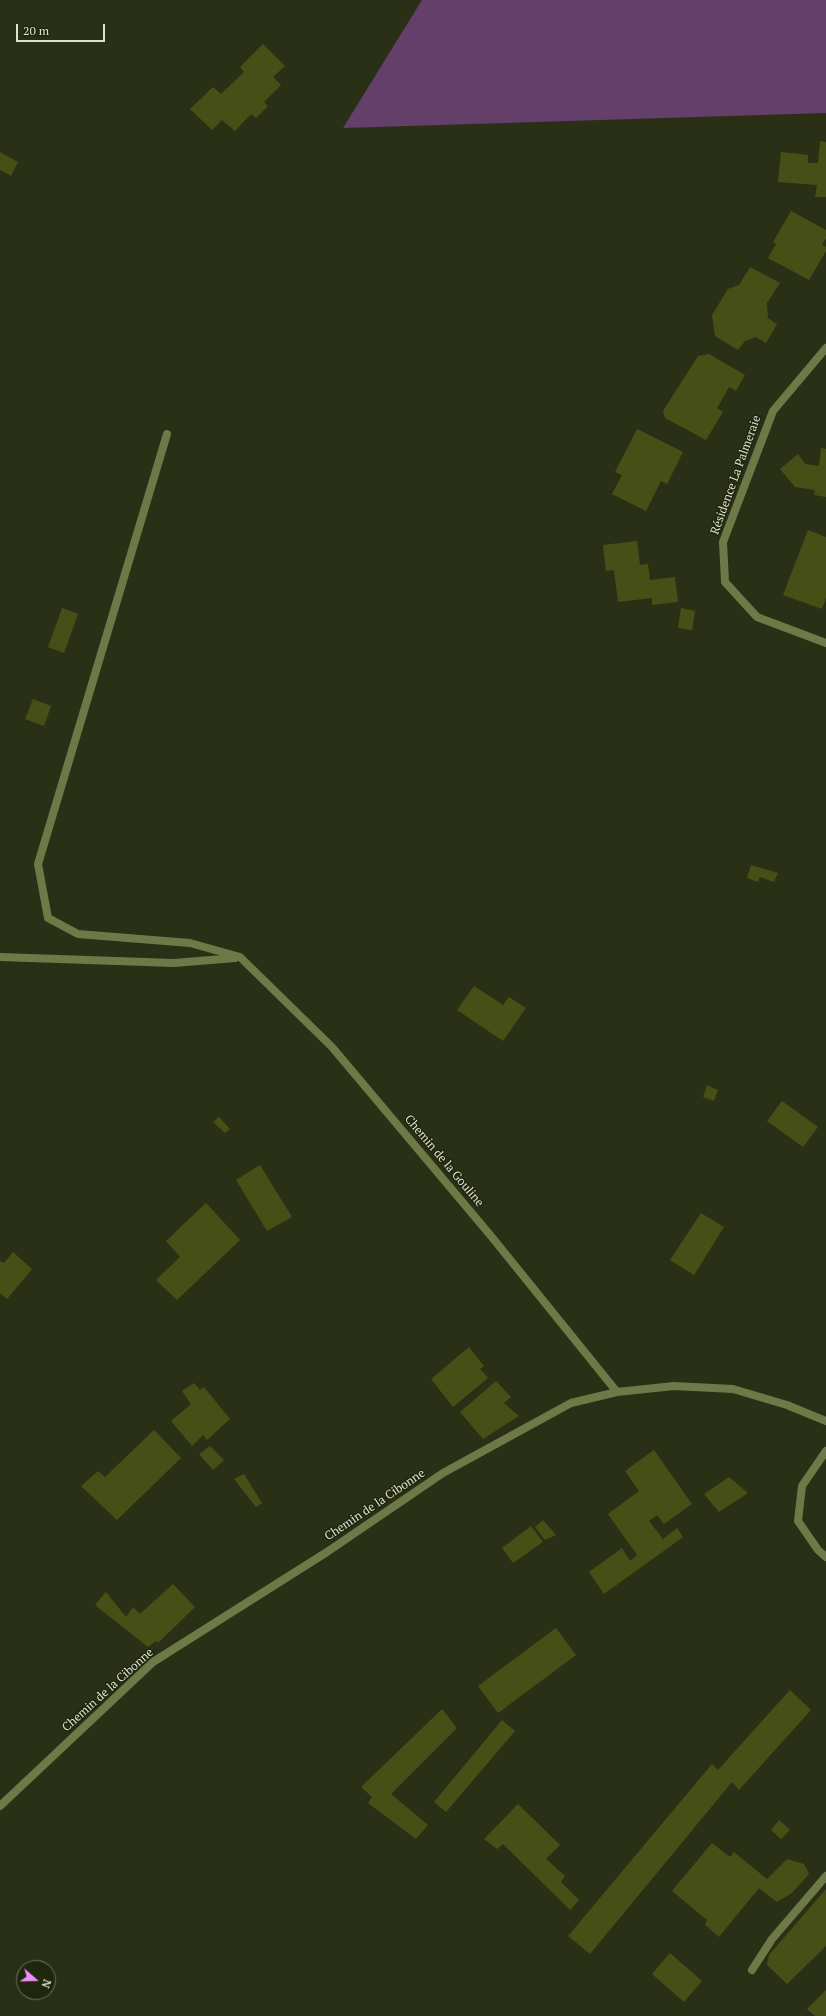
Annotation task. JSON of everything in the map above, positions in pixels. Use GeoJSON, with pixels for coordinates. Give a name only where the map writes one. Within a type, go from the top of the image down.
{"type":"FeatureCollection","features":[{"type":"Feature","properties":{"kind":"street","name":"Résidence La Palmeraie"},"geometry":{"type":"LineString","coordinates":[[826,348],[773,411],[723,542],[725,582],[757,617],[826,643]]}},
{"type":"Feature","properties":{"kind":"street"},"geometry":{"type":"LineString","coordinates":[[167,434],[38,864],[48,918],[78,934],[190,943],[240,957]]}},
{"type":"Feature","properties":{"kind":"street"},"geometry":{"type":"LineString","coordinates":[[0,957],[174,963],[240,957]]}},
{"type":"Feature","properties":{"kind":"street","name":"Chemin de la Gouline"},"geometry":{"type":"LineString","coordinates":[[240,957],[332,1047],[491,1236],[617,1392]]}},
{"type":"Feature","properties":{"kind":"street","name":"Chemin de la Cibonne"},"geometry":{"type":"LineString","coordinates":[[0,1806],[153,1662],[327,1552],[443,1473],[571,1403],[617,1392],[674,1386],[733,1389],[787,1405],[826,1421]]}},
{"type":"Feature","properties":{"kind":"street"},"geometry":{"type":"LineString","coordinates":[[826,1451],[802,1486],[798,1521],[818,1550],[826,1557]]}},
{"type":"Feature","properties":{"kind":"street"},"geometry":{"type":"LineString","coordinates":[[752,1970],[772,1939],[826,1876]]}},
{"type":"Feature","properties":{"kind":"shaded area"},"geometry":{"type":"Polygon","coordinates":[[[422,0],[826,0],[826,113],[343,128],[422,0]]]}},
{"type":"Feature","properties":{"kind":"building"},"geometry":{"type":"Polygon","coordinates":[[[263,44],[285,66],[273,77],[281,85],[264,102],[268,106],[256,118],[251,114],[235,131],[222,120],[212,130],[190,109],[213,87],[221,94],[244,72],[240,67],[263,44]]]}},
{"type":"Feature","properties":{"kind":"building"},"geometry":{"type":"Polygon","coordinates":[[[820,141],[826,142],[826,197],[815,197],[817,185],[778,182],[781,152],[808,155],[808,163],[818,163],[820,141]]]}},
{"type":"Feature","properties":{"kind":"building"},"geometry":{"type":"Polygon","coordinates":[[[0,152],[18,162],[11,176],[0,170],[0,152]]]}},
{"type":"Feature","properties":{"kind":"building"},"geometry":{"type":"Polygon","coordinates":[[[791,211],[826,230],[826,238],[822,245],[826,247],[826,251],[809,280],[768,258],[776,244],[773,242],[791,211]]]}},
{"type":"Feature","properties":{"kind":"building"},"geometry":{"type":"Polygon","coordinates":[[[750,267],[780,283],[767,303],[768,318],[777,324],[766,343],[756,337],[745,341],[738,350],[715,336],[712,315],[728,289],[739,285],[750,267]]]}},
{"type":"Feature","properties":{"kind":"building"},"geometry":{"type":"Polygon","coordinates":[[[709,354],[745,375],[736,391],[729,387],[717,408],[723,412],[706,440],[665,418],[663,411],[698,356],[709,354]]]}},
{"type":"Feature","properties":{"kind":"building"},"geometry":{"type":"Polygon","coordinates":[[[637,429],[683,452],[667,484],[661,481],[646,511],[612,494],[622,475],[615,472],[637,429]]]}},
{"type":"Feature","properties":{"kind":"building"},"geometry":{"type":"Polygon","coordinates":[[[821,448],[826,449],[826,497],[814,495],[815,490],[795,487],[780,469],[798,454],[805,464],[819,466],[821,448]]]}},
{"type":"Feature","properties":{"kind":"building"},"geometry":{"type":"Polygon","coordinates":[[[808,530],[826,537],[826,598],[822,609],[783,595],[808,530]]]}},
{"type":"Feature","properties":{"kind":"building"},"geometry":{"type":"Polygon","coordinates":[[[637,541],[640,565],[648,564],[650,580],[675,577],[678,602],[652,605],[652,598],[618,602],[614,570],[606,571],[603,545],[637,541]]]}},
{"type":"Feature","properties":{"kind":"building"},"geometry":{"type":"Polygon","coordinates":[[[62,608],[78,614],[64,653],[48,647],[62,608]]]}},
{"type":"Feature","properties":{"kind":"building"},"geometry":{"type":"Polygon","coordinates":[[[681,608],[695,611],[692,630],[678,628],[681,608]]]}},
{"type":"Feature","properties":{"kind":"building"},"geometry":{"type":"Polygon","coordinates":[[[33,699],[51,706],[44,726],[25,719],[33,699]]]}},
{"type":"Feature","properties":{"kind":"building"},"geometry":{"type":"Polygon","coordinates":[[[751,865],[778,873],[774,882],[760,877],[758,882],[747,878],[751,865]]]}},
{"type":"Feature","properties":{"kind":"building"},"geometry":{"type":"Polygon","coordinates":[[[474,986],[503,1005],[509,997],[526,1008],[503,1041],[457,1010],[474,986]]]}},
{"type":"Feature","properties":{"kind":"building"},"geometry":{"type":"Polygon","coordinates":[[[707,1085],[718,1090],[714,1101],[703,1097],[707,1085]]]}},
{"type":"Feature","properties":{"kind":"building"},"geometry":{"type":"Polygon","coordinates":[[[782,1101],[818,1127],[803,1147],[767,1121],[782,1101]]]}},
{"type":"Feature","properties":{"kind":"building"},"geometry":{"type":"Polygon","coordinates":[[[219,1117],[230,1129],[225,1133],[213,1122],[219,1117]]]}},
{"type":"Feature","properties":{"kind":"building"},"geometry":{"type":"Polygon","coordinates":[[[260,1165],[292,1217],[267,1231],[236,1180],[260,1165]]]}},
{"type":"Feature","properties":{"kind":"building"},"geometry":{"type":"Polygon","coordinates":[[[206,1203],[240,1240],[177,1300],[156,1280],[180,1257],[166,1241],[206,1203]]]}},
{"type":"Feature","properties":{"kind":"building"},"geometry":{"type":"Polygon","coordinates":[[[701,1213],[724,1227],[694,1275],[670,1260],[701,1213]]]}},
{"type":"Feature","properties":{"kind":"building"},"geometry":{"type":"Polygon","coordinates":[[[13,1252],[32,1269],[7,1299],[0,1293],[0,1261],[4,1263],[13,1252]]]}},
{"type":"Feature","properties":{"kind":"building"},"geometry":{"type":"Polygon","coordinates":[[[469,1347],[484,1366],[480,1369],[488,1378],[453,1407],[431,1379],[469,1347]]]}},
{"type":"Feature","properties":{"kind":"building"},"geometry":{"type":"Polygon","coordinates":[[[496,1381],[511,1397],[504,1403],[519,1416],[483,1439],[460,1412],[496,1381]]]}},
{"type":"Feature","properties":{"kind":"building"},"geometry":{"type":"Polygon","coordinates":[[[194,1383],[200,1390],[204,1387],[230,1419],[207,1440],[203,1435],[192,1446],[171,1421],[191,1404],[182,1391],[194,1383]]]}},
{"type":"Feature","properties":{"kind":"building"},"geometry":{"type":"Polygon","coordinates":[[[154,1430],[181,1458],[117,1520],[81,1486],[98,1471],[105,1477],[154,1430]]]}},
{"type":"Feature","properties":{"kind":"building"},"geometry":{"type":"Polygon","coordinates":[[[210,1446],[224,1460],[213,1470],[199,1454],[210,1446]]]}},
{"type":"Feature","properties":{"kind":"building"},"geometry":{"type":"Polygon","coordinates":[[[654,1450],[692,1504],[664,1524],[657,1515],[649,1521],[663,1539],[677,1528],[683,1537],[604,1594],[589,1572],[622,1548],[630,1561],[637,1555],[608,1514],[639,1491],[625,1471],[654,1450]]]}},
{"type":"Feature","properties":{"kind":"building"},"geometry":{"type":"Polygon","coordinates":[[[244,1474],[262,1503],[256,1507],[234,1479],[244,1474]]]}},
{"type":"Feature","properties":{"kind":"building"},"geometry":{"type":"Polygon","coordinates":[[[729,1477],[748,1493],[719,1512],[704,1494],[729,1477]]]}},
{"type":"Feature","properties":{"kind":"building"},"geometry":{"type":"Polygon","coordinates":[[[543,1520],[556,1535],[545,1540],[535,1527],[543,1520]]]}},
{"type":"Feature","properties":{"kind":"building"},"geometry":{"type":"Polygon","coordinates":[[[531,1526],[543,1542],[513,1563],[502,1548],[531,1526]]]}},
{"type":"Feature","properties":{"kind":"building"},"geometry":{"type":"Polygon","coordinates":[[[173,1584],[195,1607],[158,1643],[156,1641],[148,1647],[95,1605],[106,1592],[126,1617],[133,1607],[140,1614],[173,1584]]]}},
{"type":"Feature","properties":{"kind":"building"},"geometry":{"type":"Polygon","coordinates":[[[556,1628],[576,1655],[498,1713],[478,1686],[556,1628]]]}},
{"type":"Feature","properties":{"kind":"building"},"geometry":{"type":"Polygon","coordinates":[[[790,1690],[811,1710],[739,1790],[732,1782],[590,1954],[568,1936],[712,1764],[718,1770],[790,1690]]]}},
{"type":"Feature","properties":{"kind":"building"},"geometry":{"type":"Polygon","coordinates":[[[442,1709],[457,1728],[391,1794],[428,1825],[416,1839],[368,1803],[372,1797],[361,1787],[442,1709]]]}},
{"type":"Feature","properties":{"kind":"building"},"geometry":{"type":"Polygon","coordinates":[[[502,1720],[515,1731],[446,1812],[434,1802],[502,1720]]]}},
{"type":"Feature","properties":{"kind":"building"},"geometry":{"type":"Polygon","coordinates":[[[518,1804],[560,1845],[546,1859],[565,1876],[561,1882],[579,1900],[570,1910],[503,1844],[497,1849],[484,1839],[518,1804]]]}},
{"type":"Feature","properties":{"kind":"building"},"geometry":{"type":"Polygon","coordinates":[[[779,1820],[790,1830],[781,1839],[771,1830],[779,1820]]]}},
{"type":"Feature","properties":{"kind":"building"},"geometry":{"type":"Polygon","coordinates":[[[712,1843],[730,1857],[734,1852],[767,1879],[787,1859],[804,1864],[809,1874],[792,1893],[777,1902],[759,1888],[719,1937],[705,1925],[707,1920],[672,1891],[712,1843]]]}},
{"type":"Feature","properties":{"kind":"building"},"geometry":{"type":"Polygon","coordinates":[[[826,1889],[826,1946],[787,1984],[767,1965],[769,1955],[826,1889]]]}},
{"type":"Feature","properties":{"kind":"building"},"geometry":{"type":"Polygon","coordinates":[[[670,1953],[702,1981],[684,2002],[652,1974],[670,1953]]]}},
{"type":"Feature","properties":{"kind":"building"},"geometry":{"type":"Polygon","coordinates":[[[826,1990],[826,2016],[815,2016],[807,2009],[826,1990]]]}}]}
